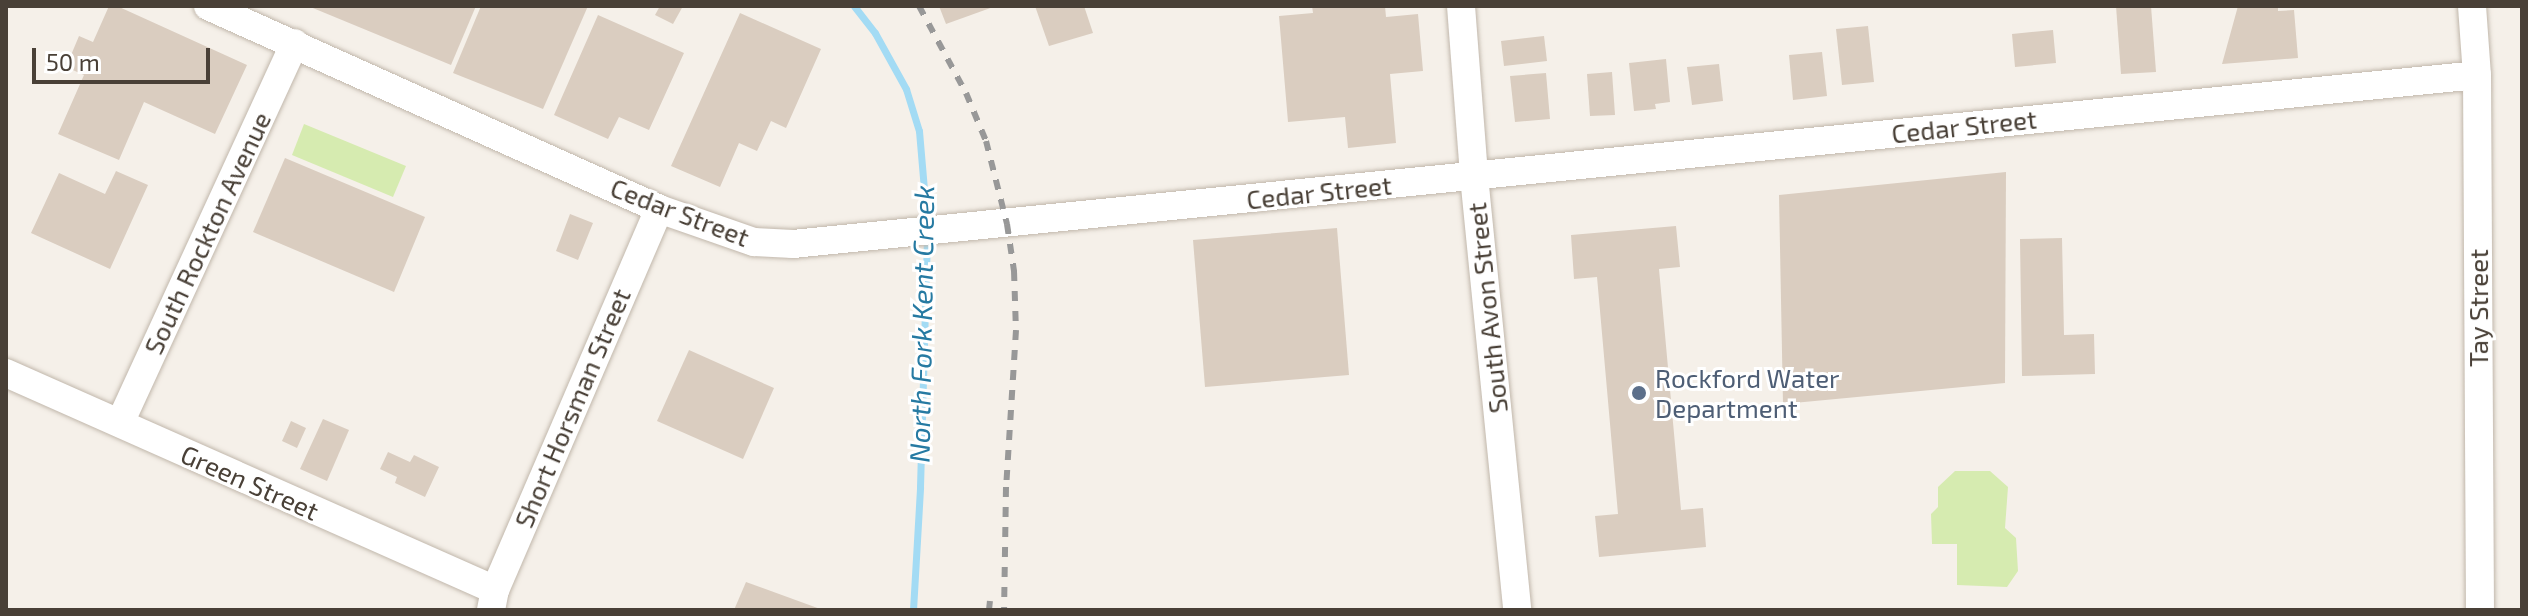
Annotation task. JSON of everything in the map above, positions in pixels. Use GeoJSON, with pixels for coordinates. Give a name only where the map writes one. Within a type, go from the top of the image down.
{"type":"FeatureCollection","features":[{"type":"Feature","properties":{"kind":"street","name":"Cedar Street"},"geometry":{"type":"LineString","coordinates":[[208,6],[659,209],[754,242],[793,244],[2477,75]]}},
{"type":"Feature","properties":{"kind":"street","name":"South Avon Street"},"geometry":{"type":"LineString","coordinates":[[1461,6],[1474,176],[1517,610]]}},
{"type":"Feature","properties":{"kind":"street","name":"Tay Street"},"geometry":{"type":"LineString","coordinates":[[2472,6],[2477,75],[2480,610]]}},
{"type":"Feature","properties":{"kind":"street","name":"South Rockton Avenue"},"geometry":{"type":"LineString","coordinates":[[120,423],[295,43]]}},
{"type":"Feature","properties":{"kind":"street","name":"Short Horsman Street"},"geometry":{"type":"LineString","coordinates":[[493,600],[659,209]]}},
{"type":"Feature","properties":{"kind":"street","name":"Green Street"},"geometry":{"type":"LineString","coordinates":[[6,373],[120,423],[493,600]]}},
{"type":"Feature","properties":{"kind":"green space"},"geometry":{"type":"Polygon","coordinates":[[[304,124],[406,166],[393,197],[292,155],[304,124]]]}},
{"type":"Feature","properties":{"kind":"green space"},"geometry":{"type":"Polygon","coordinates":[[[1955,471],[1990,471],[2008,487],[2005,528],[2016,538],[2018,571],[2007,587],[1957,585],[1957,544],[1932,544],[1931,514],[1938,507],[1938,487],[1955,471]]]}},
{"type":"Feature","properties":{"kind":"building"},"geometry":{"type":"Polygon","coordinates":[[[109,6],[117,6],[247,65],[215,134],[144,102],[119,160],[58,134],[84,75],[66,67],[79,36],[93,42],[109,6]]]}},
{"type":"Feature","properties":{"kind":"building"},"geometry":{"type":"Polygon","coordinates":[[[308,6],[476,6],[451,65],[308,6]]]}},
{"type":"Feature","properties":{"kind":"building"},"geometry":{"type":"Polygon","coordinates":[[[481,6],[588,6],[543,109],[453,73],[481,6]]]}},
{"type":"Feature","properties":{"kind":"building"},"geometry":{"type":"Polygon","coordinates":[[[660,6],[683,6],[673,24],[655,15],[660,6]]]}},
{"type":"Feature","properties":{"kind":"building"},"geometry":{"type":"Polygon","coordinates":[[[939,6],[996,6],[946,24],[939,6]]]}},
{"type":"Feature","properties":{"kind":"building"},"geometry":{"type":"Polygon","coordinates":[[[1035,6],[1084,6],[1093,33],[1049,46],[1035,6]]]}},
{"type":"Feature","properties":{"kind":"building"},"geometry":{"type":"Polygon","coordinates":[[[1312,6],[1385,6],[1386,17],[1418,14],[1423,71],[1390,74],[1396,143],[1348,148],[1345,117],[1288,122],[1279,16],[1313,13],[1312,6]]]}},
{"type":"Feature","properties":{"kind":"building"},"geometry":{"type":"Polygon","coordinates":[[[2116,6],[2151,6],[2156,72],[2121,74],[2116,6]]]}},
{"type":"Feature","properties":{"kind":"building"},"geometry":{"type":"Polygon","coordinates":[[[2238,6],[2278,6],[2278,11],[2294,10],[2298,58],[2222,64],[2238,6]]]}},
{"type":"Feature","properties":{"kind":"building"},"geometry":{"type":"Polygon","coordinates":[[[740,13],[821,49],[786,128],[771,121],[757,151],[739,143],[720,187],[671,166],[740,13]]]}},
{"type":"Feature","properties":{"kind":"building"},"geometry":{"type":"Polygon","coordinates":[[[598,15],[684,53],[649,130],[619,117],[608,139],[554,115],[598,15]]]}},
{"type":"Feature","properties":{"kind":"building"},"geometry":{"type":"Polygon","coordinates":[[[1868,26],[1874,82],[1842,85],[1836,29],[1868,26]]]}},
{"type":"Feature","properties":{"kind":"building"},"geometry":{"type":"Polygon","coordinates":[[[2053,30],[2056,63],[2015,67],[2012,34],[2053,30]]]}},
{"type":"Feature","properties":{"kind":"building"},"geometry":{"type":"Polygon","coordinates":[[[1544,36],[1547,61],[1504,66],[1501,41],[1544,36]]]}},
{"type":"Feature","properties":{"kind":"building"},"geometry":{"type":"Polygon","coordinates":[[[1822,52],[1827,96],[1793,100],[1789,55],[1822,52]]]}},
{"type":"Feature","properties":{"kind":"building"},"geometry":{"type":"Polygon","coordinates":[[[1666,59],[1670,102],[1655,104],[1656,109],[1634,111],[1629,63],[1666,59]]]}},
{"type":"Feature","properties":{"kind":"building"},"geometry":{"type":"Polygon","coordinates":[[[1719,64],[1723,101],[1692,105],[1687,67],[1719,64]]]}},
{"type":"Feature","properties":{"kind":"building"},"geometry":{"type":"Polygon","coordinates":[[[1612,72],[1615,115],[1590,116],[1587,74],[1612,72]]]}},
{"type":"Feature","properties":{"kind":"building"},"geometry":{"type":"Polygon","coordinates":[[[1546,73],[1550,119],[1515,122],[1510,76],[1546,73]]]}},
{"type":"Feature","properties":{"kind":"building"},"geometry":{"type":"Polygon","coordinates":[[[285,158],[425,217],[394,292],[253,232],[285,158]]]}},
{"type":"Feature","properties":{"kind":"building"},"geometry":{"type":"Polygon","coordinates":[[[116,171],[148,185],[110,269],[31,233],[59,173],[105,194],[116,171]]]}},
{"type":"Feature","properties":{"kind":"building"},"geometry":{"type":"Polygon","coordinates":[[[2006,172],[2005,383],[1783,404],[1779,195],[2006,172]]]}},
{"type":"Feature","properties":{"kind":"building"},"geometry":{"type":"Polygon","coordinates":[[[570,214],[593,223],[578,260],[556,251],[570,214]]]}},
{"type":"Feature","properties":{"kind":"building","name":"Rockford Water Department"},"geometry":{"type":"Polygon","coordinates":[[[1676,226],[1680,267],[1659,269],[1681,510],[1703,508],[1706,547],[1599,557],[1595,516],[1618,514],[1597,277],[1574,279],[1571,235],[1676,226]]]}},
{"type":"Feature","properties":{"kind":"building"},"geometry":{"type":"Polygon","coordinates":[[[1337,228],[1349,375],[1205,387],[1193,240],[1337,228]]]}},
{"type":"Feature","properties":{"kind":"building"},"geometry":{"type":"Polygon","coordinates":[[[2062,238],[2064,335],[2094,334],[2095,374],[2022,376],[2020,239],[2062,238]]]}},
{"type":"Feature","properties":{"kind":"building"},"geometry":{"type":"Polygon","coordinates":[[[689,350],[774,388],[743,459],[657,421],[689,350]]]}},
{"type":"Feature","properties":{"kind":"building"},"geometry":{"type":"Polygon","coordinates":[[[323,419],[349,430],[327,481],[300,469],[323,419]]]}},
{"type":"Feature","properties":{"kind":"building"},"geometry":{"type":"Polygon","coordinates":[[[291,421],[306,428],[297,448],[282,441],[291,421]]]}},
{"type":"Feature","properties":{"kind":"building"},"geometry":{"type":"Polygon","coordinates":[[[388,452],[410,462],[414,455],[439,467],[425,497],[395,483],[397,477],[380,469],[388,452]]]}},
{"type":"Feature","properties":{"kind":"building"},"geometry":{"type":"Polygon","coordinates":[[[746,582],[823,610],[734,610],[746,582]]]}},
{"type":"Feature","properties":{"kind":"waterway","name":"North Fork Kent Creek"},"geometry":{"type":"LineString","coordinates":[[854,6],[875,33],[906,89],[919,131],[927,224]]}},
{"type":"Feature","properties":{"kind":"waterway","name":"North Fork Kent Creek"},"geometry":{"type":"LineString","coordinates":[[913,610],[927,237]]}},
{"type":"Feature","properties":{"kind":"railway"},"geometry":{"type":"LineString","coordinates":[[919,6],[966,93],[986,141],[1007,224],[1014,271],[1016,330],[1006,487],[1004,610]]}},
{"type":"Feature","properties":{"kind":"railway"},"geometry":{"type":"LineString","coordinates":[[989,610],[990,601]]}},
{"type":"Feature","properties":{"kind":"place","name":"Rockford Water Department"},"geometry":{"type":"Point","coordinates":[1639,393]}}]}
